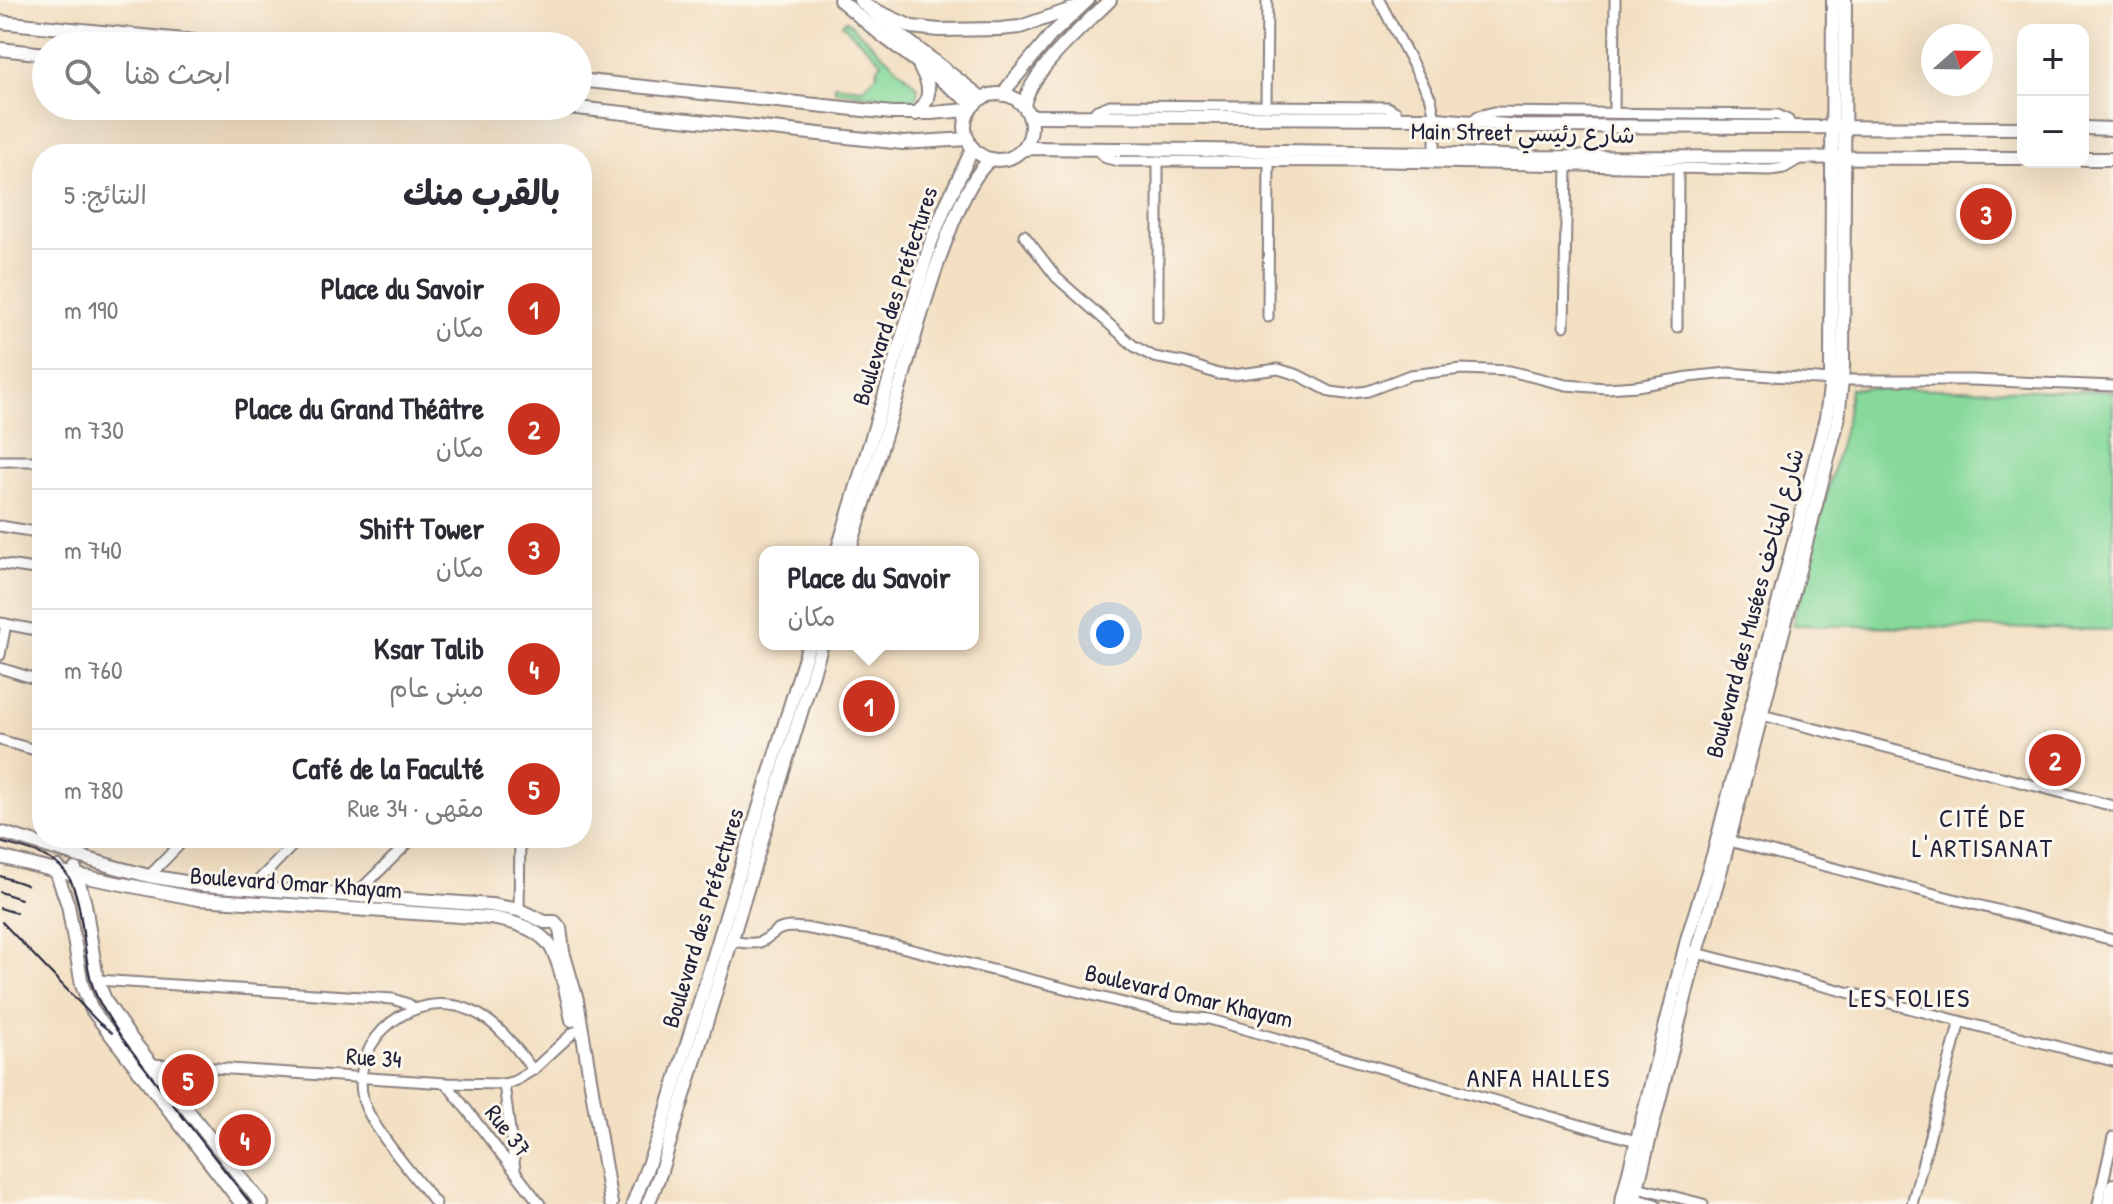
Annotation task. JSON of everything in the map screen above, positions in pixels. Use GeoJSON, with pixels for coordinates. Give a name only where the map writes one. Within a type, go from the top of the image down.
{"type":"FeatureCollection","features":[{"type":"Feature","properties":{"kind":"street"},"geometry":{"type":"LineString","coordinates":[[840,0],[879,33],[976,104]]}},
{"type":"Feature","properties":{"kind":"street"},"geometry":{"type":"LineString","coordinates":[[976,104],[966,121],[971,144],[982,155],[992,159],[1008,158],[1022,150],[1030,134],[1025,96],[1040,73],[1110,0]]}},
{"type":"Feature","properties":{"kind":"street"},"geometry":{"type":"LineString","coordinates":[[1266,106],[1267,0]]}},
{"type":"Feature","properties":{"kind":"street"},"geometry":{"type":"LineString","coordinates":[[1379,0],[1427,90],[1435,119],[1435,153]]}},
{"type":"Feature","properties":{"kind":"street"},"geometry":{"type":"LineString","coordinates":[[1614,113],[1615,0]]}},
{"type":"Feature","properties":{"kind":"street","name":"Boulevard des Musées شارع المتاحف"},"geometry":{"type":"LineString","coordinates":[[1629,1195],[1636,1141],[1691,951],[1729,841],[1835,433],[1839,127],[1833,0]]}},
{"type":"Feature","properties":{"kind":"street","name":"Boulevard des Musées شارع المتاحف"},"geometry":{"type":"LineString","coordinates":[[1839,127],[1845,0]]}},
{"type":"Feature","properties":{"kind":"street"},"geometry":{"type":"LineString","coordinates":[[863,3],[976,104]]}},
{"type":"Feature","properties":{"kind":"street"},"geometry":{"type":"LineString","coordinates":[[863,3],[912,27],[939,30],[1020,27],[1085,3]]}},
{"type":"Feature","properties":{"kind":"street"},"geometry":{"type":"LineString","coordinates":[[1004,95],[1041,46],[1085,3]]}},
{"type":"Feature","properties":{"kind":"street"},"geometry":{"type":"LineString","coordinates":[[0,22],[102,32]]}},
{"type":"Feature","properties":{"kind":"street"},"geometry":{"type":"LineString","coordinates":[[0,49],[32,52]]}},
{"type":"Feature","properties":{"kind":"street"},"geometry":{"type":"LineString","coordinates":[[916,114],[926,102],[929,89],[917,62]]}},
{"type":"Feature","properties":{"kind":"street"},"geometry":{"type":"LineString","coordinates":[[592,82],[916,114],[976,104],[993,94],[1015,99],[1026,111]]}},
{"type":"Feature","properties":{"kind":"street"},"geometry":{"type":"LineString","coordinates":[[1091,117],[1097,110],[1110,105],[1387,107],[1394,110],[1399,118]]}},
{"type":"Feature","properties":{"kind":"street"},"geometry":{"type":"LineString","coordinates":[[592,110],[903,143],[971,144]]}},
{"type":"Feature","properties":{"kind":"street","name":"Main Street شارع رئيسي"},"geometry":{"type":"LineString","coordinates":[[1026,111],[1091,117],[1435,119],[1518,126],[2017,128]]}},
{"type":"Feature","properties":{"kind":"street"},"geometry":{"type":"LineString","coordinates":[[1470,123],[1478,116],[1494,112],[1778,115],[1785,117],[1792,127]]}},
{"type":"Feature","properties":{"kind":"street"},"geometry":{"type":"LineString","coordinates":[[2089,128],[2113,129]]}},
{"type":"Feature","properties":{"kind":"street","name":"Boulevard des Préfectures"},"geometry":{"type":"LineString","coordinates":[[839,546],[928,252],[971,144]]}},
{"type":"Feature","properties":{"kind":"street"},"geometry":{"type":"LineString","coordinates":[[1096,148],[1110,160],[1678,169],[1777,170],[1801,158]]}},
{"type":"Feature","properties":{"kind":"street","name":"Main Street شارع رئيسي"},"geometry":{"type":"LineString","coordinates":[[1022,150],[1096,148],[1525,157],[2017,158]]}},
{"type":"Feature","properties":{"kind":"street","name":"Boulevard des Préfectures"},"geometry":{"type":"LineString","coordinates":[[851,546],[944,247],[977,177],[985,163],[992,159]]}},
{"type":"Feature","properties":{"kind":"street"},"geometry":{"type":"LineString","coordinates":[[2089,159],[2113,159]]}},
{"type":"Feature","properties":{"kind":"street"},"geometry":{"type":"LineString","coordinates":[[1158,161],[1158,317]]}},
{"type":"Feature","properties":{"kind":"street"},"geometry":{"type":"LineString","coordinates":[[1268,317],[1269,161]]}},
{"type":"Feature","properties":{"kind":"street"},"geometry":{"type":"LineString","coordinates":[[1564,326],[1567,166]]}},
{"type":"Feature","properties":{"kind":"street"},"geometry":{"type":"LineString","coordinates":[[1677,327],[1678,169]]}},
{"type":"Feature","properties":{"kind":"street"},"geometry":{"type":"LineString","coordinates":[[1024,235],[1057,278],[1140,350],[1154,357],[1186,363],[1218,374],[1278,369],[1292,372],[1331,392],[1346,394],[1368,391],[1410,375],[1462,369],[1510,371],[1566,385],[1606,388],[1728,373],[1837,380],[2019,381],[2113,386]]}},
{"type":"Feature","properties":{"kind":"street","name":"Boulevard des Musées شارع المتاحف"},"geometry":{"type":"LineString","coordinates":[[1629,1195],[1714,852],[1837,380]]}},
{"type":"Feature","properties":{"kind":"street"},"geometry":{"type":"LineString","coordinates":[[0,461],[32,461]]}},
{"type":"Feature","properties":{"kind":"street"},"geometry":{"type":"LineString","coordinates":[[0,526],[32,531]]}},
{"type":"Feature","properties":{"kind":"street"},"geometry":{"type":"LineString","coordinates":[[0,564],[32,569]]}},
{"type":"Feature","properties":{"kind":"street"},"geometry":{"type":"LineString","coordinates":[[0,655],[3,624],[32,629]]}},
{"type":"Feature","properties":{"kind":"street","name":"Boulevard des Préfectures"},"geometry":{"type":"LineString","coordinates":[[648,1204],[660,1174],[800,695],[808,650]]}},
{"type":"Feature","properties":{"kind":"street","name":"Boulevard des Préfectures"},"geometry":{"type":"LineString","coordinates":[[800,695],[819,650]]}},
{"type":"Feature","properties":{"kind":"street"},"geometry":{"type":"LineString","coordinates":[[0,668],[32,678]]}},
{"type":"Feature","properties":{"kind":"street"},"geometry":{"type":"LineString","coordinates":[[1762,715],[2113,806]]}},
{"type":"Feature","properties":{"kind":"street"},"geometry":{"type":"LineString","coordinates":[[0,740],[32,749]]}},
{"type":"Feature","properties":{"kind":"street","name":"Boulevard Omar Khayam"},"geometry":{"type":"LineString","coordinates":[[0,832],[32,843]]}},
{"type":"Feature","properties":{"kind":"street"},"geometry":{"type":"LineString","coordinates":[[1729,841],[2113,940]]}},
{"type":"Feature","properties":{"kind":"street","name":"Boulevard Omar Khayam"},"geometry":{"type":"LineString","coordinates":[[49,848],[149,876],[203,885],[467,903],[519,910],[545,922]]}},
{"type":"Feature","properties":{"kind":"street"},"geometry":{"type":"LineString","coordinates":[[70,848],[56,871],[68,905],[82,985],[92,1010],[242,1204]]}},
{"type":"Feature","properties":{"kind":"street"},"geometry":{"type":"LineString","coordinates":[[149,876],[176,848]]}},
{"type":"Feature","properties":{"kind":"street"},"geometry":{"type":"LineString","coordinates":[[251,888],[290,848]]}},
{"type":"Feature","properties":{"kind":"street"},"geometry":{"type":"LineString","coordinates":[[355,895],[403,848]]}},
{"type":"Feature","properties":{"kind":"street"},"geometry":{"type":"LineString","coordinates":[[519,910],[520,848]]}},
{"type":"Feature","properties":{"kind":"street"},"geometry":{"type":"LineString","coordinates":[[67,854],[85,904],[97,980],[114,1015],[262,1204]]}},
{"type":"Feature","properties":{"kind":"street","name":"Boulevard Omar Khayam"},"geometry":{"type":"LineString","coordinates":[[0,857],[198,899],[491,918],[524,926],[544,940]]}},
{"type":"Feature","properties":{"kind":"street"},"geometry":{"type":"LineString","coordinates":[[552,921],[558,925],[577,1000],[608,1202],[562,976],[555,955],[539,930],[545,922],[552,921]]}},
{"type":"Feature","properties":{"kind":"street","name":"Boulevard Omar Khayam"},"geometry":{"type":"LineString","coordinates":[[729,935],[757,943],[780,928],[798,927],[884,943],[1181,1018],[1216,1021],[1636,1141]]}},
{"type":"Feature","properties":{"kind":"street"},"geometry":{"type":"LineString","coordinates":[[544,940],[554,941],[559,935]]}},
{"type":"Feature","properties":{"kind":"street","name":"Boulevard des Préfectures"},"geometry":{"type":"LineString","coordinates":[[635,1199],[729,935]]}},
{"type":"Feature","properties":{"kind":"street"},"geometry":{"type":"LineString","coordinates":[[1691,951],[2113,1061]]}},
{"type":"Feature","properties":{"kind":"street"},"geometry":{"type":"LineString","coordinates":[[97,980],[393,999],[415,1009]]}},
{"type":"Feature","properties":{"kind":"street"},"geometry":{"type":"LineString","coordinates":[[436,1204],[368,1114],[362,1078],[370,1047],[381,1030],[397,1017],[415,1009],[457,1005],[482,1015],[503,1034],[533,1070]]}},
{"type":"Feature","properties":{"kind":"street"},"geometry":{"type":"LineString","coordinates":[[1912,1204],[1960,1021]]}},
{"type":"Feature","properties":{"kind":"street","name":"Rue 34"},"geometry":{"type":"LineString","coordinates":[[152,1064],[504,1084],[533,1070],[574,1032]]}},
{"type":"Feature","properties":{"kind":"street","name":"Rue 37"},"geometry":{"type":"LineString","coordinates":[[446,1083],[540,1204]]}},
{"type":"Feature","properties":{"kind":"street"},"geometry":{"type":"LineString","coordinates":[[504,1084],[516,1174]]}},
{"type":"Feature","properties":{"kind":"street"},"geometry":{"type":"LineString","coordinates":[[2098,1204],[2113,1137]]}},
{"type":"Feature","properties":{"kind":"street"},"geometry":{"type":"LineString","coordinates":[[2109,1204],[2113,1185]]}},
{"type":"Feature","properties":{"kind":"street"},"geometry":{"type":"LineString","coordinates":[[1629,1195],[1655,1204]]}},
{"type":"Feature","properties":{"kind":"street"},"geometry":{"type":"LineString","coordinates":[[1629,1195],[1703,1204]]}},
{"type":"Feature","properties":{"kind":"street"},"geometry":{"type":"LineString","coordinates":[[608,1202],[635,1199]]}},
{"type":"Feature","properties":{"kind":"green space"},"geometry":{"type":"Polygon","coordinates":[[[846,20],[918,87],[916,100],[835,91],[835,85],[863,88],[878,73],[876,71],[882,62],[842,24],[846,20]]]}},
{"type":"Feature","properties":{"kind":"green space"},"geometry":{"type":"Polygon","coordinates":[[[1850,388],[2113,391],[2113,630],[1792,625],[1846,420],[1850,388]]]}},
{"type":"Feature","properties":{"kind":"tram line"},"geometry":{"type":"LineString","coordinates":[[0,842],[45,856],[66,873],[77,899],[88,966],[102,1007],[128,1046],[251,1204]]}},
{"type":"Feature","properties":{"kind":"tram line"},"geometry":{"type":"LineString","coordinates":[[0,876],[27,885]]}},
{"type":"Feature","properties":{"kind":"tram line"},"geometry":{"type":"LineString","coordinates":[[0,892],[21,899]]}},
{"type":"Feature","properties":{"kind":"tram line"},"geometry":{"type":"LineString","coordinates":[[0,908],[16,913]]}},
{"type":"Feature","properties":{"kind":"tram line"},"geometry":{"type":"LineString","coordinates":[[2,922],[112,1033]]}},
{"type":"Feature","properties":{"kind":"place","name":"Shift Tower"},"geometry":{"type":"Point","coordinates":[1986,214]}},
{"type":"Feature","properties":{"kind":"place","name":"Place du Savoir"},"geometry":{"type":"Point","coordinates":[869,706]}},
{"type":"Feature","properties":{"kind":"place","name":"Place du Grand Théâtre"},"geometry":{"type":"Point","coordinates":[2055,760]}},
{"type":"Feature","properties":{"kind":"place","name":"Café de la Faculté"},"geometry":{"type":"Point","coordinates":[188,1080]}},
{"type":"Feature","properties":{"kind":"place","name":"Ksar Talib"},"geometry":{"type":"Point","coordinates":[245,1140]}},
{"type":"Feature","properties":{"kind":"district","name":"CITÉ DE L'ARTISANAT"},"geometry":{"type":"Point","coordinates":[1983,833]}},
{"type":"Feature","properties":{"kind":"district","name":"LES FOLIES"},"geometry":{"type":"Point","coordinates":[1910,998]}},
{"type":"Feature","properties":{"kind":"district","name":"ANFA HALLES"},"geometry":{"type":"Point","coordinates":[1539,1078]}}]}
